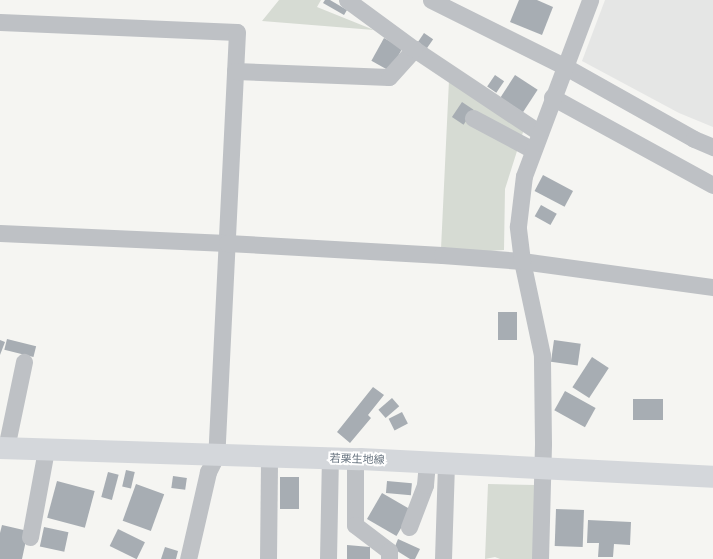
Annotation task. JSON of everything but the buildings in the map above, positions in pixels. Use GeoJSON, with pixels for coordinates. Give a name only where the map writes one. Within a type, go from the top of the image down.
{"type":"FeatureCollection","features":[{"type":"Feature","properties":{"kind":"main road","name":"若栗生地線"},"geometry":{"type":"LineString","coordinates":[[3,448],[216,456],[355,459],[713,477]]}},
{"type":"Feature","properties":{"kind":"street"},"geometry":{"type":"LineString","coordinates":[[347,0],[414,50],[540,133]]}},
{"type":"Feature","properties":{"kind":"street"},"geometry":{"type":"LineString","coordinates":[[431,0],[564,66],[694,139],[713,147]]}},
{"type":"Feature","properties":{"kind":"street"},"geometry":{"type":"LineString","coordinates":[[540,559],[542,355],[522,261],[518,226],[524,176],[552,97],[590,0]]}},
{"type":"Feature","properties":{"kind":"street"},"geometry":{"type":"LineString","coordinates":[[0,22],[237,32],[216,456],[208,472],[188,559]]}},
{"type":"Feature","properties":{"kind":"street"},"geometry":{"type":"LineString","coordinates":[[235,71],[389,77],[414,50]]}},
{"type":"Feature","properties":{"kind":"street"},"geometry":{"type":"LineString","coordinates":[[552,97],[713,185]]}},
{"type":"Feature","properties":{"kind":"street"},"geometry":{"type":"LineString","coordinates":[[473,118],[533,150]]}},
{"type":"Feature","properties":{"kind":"street"},"geometry":{"type":"LineString","coordinates":[[0,233],[227,243],[522,261],[713,287]]}},
{"type":"Feature","properties":{"kind":"street"},"geometry":{"type":"LineString","coordinates":[[3,448],[24,362]]}},
{"type":"Feature","properties":{"kind":"street"},"geometry":{"type":"LineString","coordinates":[[30,538],[46,450]]}},
{"type":"Feature","properties":{"kind":"street"},"geometry":{"type":"LineString","coordinates":[[268,559],[269,457]]}},
{"type":"Feature","properties":{"kind":"street"},"geometry":{"type":"LineString","coordinates":[[328,559],[330,459]]}},
{"type":"Feature","properties":{"kind":"street"},"geometry":{"type":"LineString","coordinates":[[355,459],[355,526],[389,552],[388,559]]}},
{"type":"Feature","properties":{"kind":"street"},"geometry":{"type":"LineString","coordinates":[[409,528],[425,486],[436,463]]}},
{"type":"Feature","properties":{"kind":"street"},"geometry":{"type":"LineString","coordinates":[[436,463],[443,559]]}},
{"type":"Feature","properties":{"kind":"shaded area"},"geometry":{"type":"Polygon","coordinates":[[[279,0],[321,0],[317,7],[374,30],[262,21],[279,0]]]}},
{"type":"Feature","properties":{"kind":"shaded area"},"geometry":{"type":"Polygon","coordinates":[[[605,0],[713,0],[713,127],[679,113],[582,61],[605,0]]]}},
{"type":"Feature","properties":{"kind":"shaded area"},"geometry":{"type":"Polygon","coordinates":[[[449,80],[524,129],[505,189],[504,250],[476,252],[441,249],[449,80]]]}},
{"type":"Feature","properties":{"kind":"shaded area"},"geometry":{"type":"Polygon","coordinates":[[[488,484],[535,485],[533,559],[500,559],[495,557],[485,559],[488,484]]]}}]}
